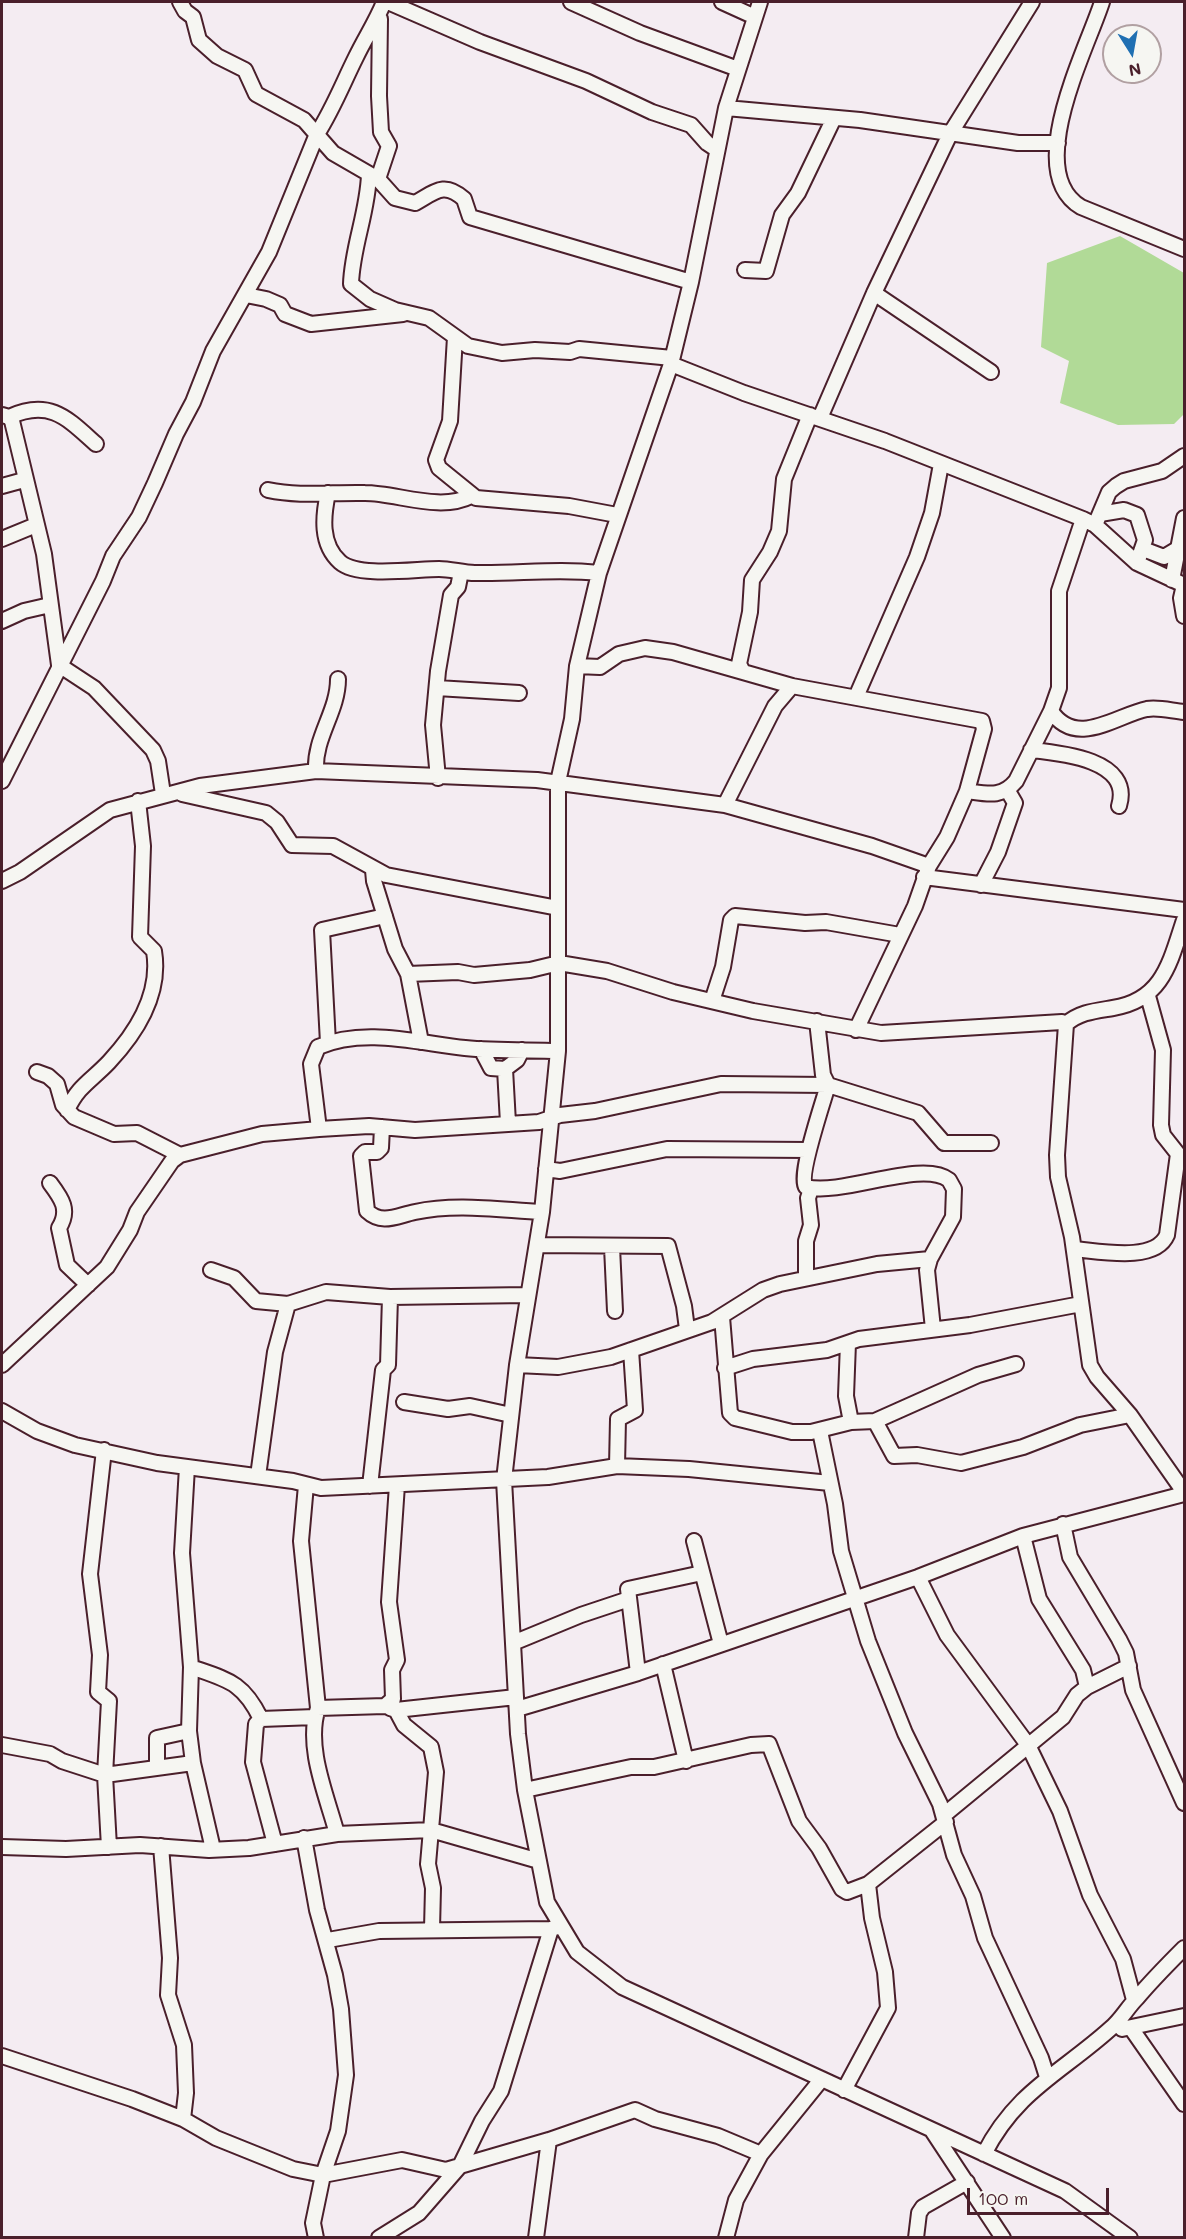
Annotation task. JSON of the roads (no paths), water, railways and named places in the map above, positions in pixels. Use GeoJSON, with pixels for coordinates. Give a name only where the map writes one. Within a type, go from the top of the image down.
{"type":"FeatureCollection","features":[{"type":"Feature","properties":{"kind":"street"},"geometry":{"type":"LineString","coordinates":[[180,2],[185,12],[193,17],[199,40],[208,49],[245,70],[256,94],[304,120],[333,153],[373,177],[395,198],[415,203],[437,189],[446,189],[464,199],[470,217],[691,282]]}},
{"type":"Feature","properties":{"kind":"street"},"geometry":{"type":"LineString","coordinates":[[571,2],[640,33],[738,69]]}},
{"type":"Feature","properties":{"kind":"street"},"geometry":{"type":"LineString","coordinates":[[722,2],[755,17]]}},
{"type":"Feature","properties":{"kind":"street"},"geometry":{"type":"LineString","coordinates":[[760,2],[726,108],[691,282],[671,361],[599,573],[577,666],[572,719],[558,782],[558,1051],[542,1212],[517,1365],[504,1480],[517,1703],[525,1790],[555,1928],[576,1952],[622,1987],[1065,2191],[1130,2238]]}},
{"type":"Feature","properties":{"kind":"street"},"geometry":{"type":"LineString","coordinates":[[743,672],[739,664],[750,612],[752,580],[770,552],[779,531],[784,479],[950,134],[1032,2]]}},
{"type":"Feature","properties":{"kind":"street"},"geometry":{"type":"LineString","coordinates":[[1102,2],[1075,66],[1058,143],[1057,175],[1065,192],[1074,203],[1185,249]]}},
{"type":"Feature","properties":{"kind":"street"},"geometry":{"type":"LineString","coordinates":[[2,781],[113,556],[139,517],[190,408],[213,351],[246,295],[285,217],[317,134],[328,117],[383,4]]}},
{"type":"Feature","properties":{"kind":"street"},"geometry":{"type":"LineString","coordinates":[[383,4],[586,81],[652,112],[691,125],[707,143],[716,149]]}},
{"type":"Feature","properties":{"kind":"street"},"geometry":{"type":"LineString","coordinates":[[383,4],[379,96],[381,132],[389,146],[373,177],[358,244],[352,257],[351,285],[370,299],[395,310],[429,318],[468,346],[502,353],[535,350],[570,352],[579,349],[671,361],[744,393],[815,416],[1093,520],[1180,583]]}},
{"type":"Feature","properties":{"kind":"street"},"geometry":{"type":"LineString","coordinates":[[726,108],[834,118],[1018,143],[1058,143]]}},
{"type":"Feature","properties":{"kind":"street"},"geometry":{"type":"LineString","coordinates":[[745,270],[766,271],[782,215],[798,193],[834,118]]}},
{"type":"Feature","properties":{"kind":"street"},"geometry":{"type":"LineString","coordinates":[[874,293],[991,372]]}},
{"type":"Feature","properties":{"kind":"street"},"geometry":{"type":"LineString","coordinates":[[246,295],[280,305],[285,314],[310,324],[414,313]]}},
{"type":"Feature","properties":{"kind":"street"},"geometry":{"type":"LineString","coordinates":[[455,337],[450,421],[436,460],[439,468],[471,496]]}},
{"type":"Feature","properties":{"kind":"street"},"geometry":{"type":"LineString","coordinates":[[96,444],[62,414],[39,411],[5,416],[44,554],[59,665],[94,688],[153,750],[167,793]]}},
{"type":"Feature","properties":{"kind":"street"},"geometry":{"type":"LineString","coordinates":[[967,791],[1000,794],[1008,791],[1016,781],[1051,711],[1059,688],[1059,591],[1109,492],[1124,481],[1162,471],[1185,456]]}},
{"type":"Feature","properties":{"kind":"street"},"geometry":{"type":"LineString","coordinates":[[856,697],[917,557],[932,513],[941,464]]}},
{"type":"Feature","properties":{"kind":"street"},"geometry":{"type":"LineString","coordinates":[[2,486],[24,480]]}},
{"type":"Feature","properties":{"kind":"street"},"geometry":{"type":"LineString","coordinates":[[268,490],[283,493],[366,492],[390,498],[439,502],[452,502],[471,496],[569,506],[617,515]]}},
{"type":"Feature","properties":{"kind":"street"},"geometry":{"type":"LineString","coordinates":[[328,493],[322,519],[324,530],[338,561],[344,565],[378,570],[438,569],[461,572],[571,570],[599,573]]}},
{"type":"Feature","properties":{"kind":"street"},"geometry":{"type":"LineString","coordinates":[[1093,520],[1124,510],[1137,515],[1144,530],[1140,556]]}},
{"type":"Feature","properties":{"kind":"street"},"geometry":{"type":"LineString","coordinates":[[1185,518],[1179,548],[1181,598],[1185,616]]}},
{"type":"Feature","properties":{"kind":"street"},"geometry":{"type":"LineString","coordinates":[[2,539],[36,525]]}},
{"type":"Feature","properties":{"kind":"street"},"geometry":{"type":"LineString","coordinates":[[1140,556],[1164,557],[1179,548]]}},
{"type":"Feature","properties":{"kind":"street"},"geometry":{"type":"LineString","coordinates":[[438,778],[433,724],[438,671],[451,595],[458,587],[461,572]]}},
{"type":"Feature","properties":{"kind":"street"},"geometry":{"type":"LineString","coordinates":[[2,621],[24,611],[50,604]]}},
{"type":"Feature","properties":{"kind":"street"},"geometry":{"type":"LineString","coordinates":[[577,666],[600,667],[618,654],[645,648],[673,652],[792,686],[982,721],[984,729],[967,791],[948,837],[926,872],[915,906],[856,1030]]}},
{"type":"Feature","properties":{"kind":"street"},"geometry":{"type":"LineString","coordinates":[[316,771],[316,749],[337,700],[339,679]]}},
{"type":"Feature","properties":{"kind":"street"},"geometry":{"type":"LineString","coordinates":[[725,805],[775,706],[792,686]]}},
{"type":"Feature","properties":{"kind":"street"},"geometry":{"type":"LineString","coordinates":[[437,688],[519,693]]}},
{"type":"Feature","properties":{"kind":"street"},"geometry":{"type":"LineString","coordinates":[[1051,711],[1063,722],[1095,728],[1144,710],[1185,712]]}},
{"type":"Feature","properties":{"kind":"street"},"geometry":{"type":"LineString","coordinates":[[1031,750],[1062,753],[1093,761],[1104,768],[1120,786],[1119,806]]}},
{"type":"Feature","properties":{"kind":"street"},"geometry":{"type":"LineString","coordinates":[[2,881],[20,872],[95,818],[138,801],[229,781],[316,771],[558,782],[725,805],[872,846],[926,872],[981,885],[1185,910]]}},
{"type":"Feature","properties":{"kind":"street"},"geometry":{"type":"LineString","coordinates":[[981,885],[998,852],[1015,803],[1008,791]]}},
{"type":"Feature","properties":{"kind":"street"},"geometry":{"type":"LineString","coordinates":[[167,793],[266,813],[277,822],[292,845],[333,846],[386,875],[558,908]]}},
{"type":"Feature","properties":{"kind":"street"},"geometry":{"type":"LineString","coordinates":[[67,1110],[80,1086],[102,1069],[124,1044],[140,1019],[155,984],[154,951],[140,937],[143,854],[138,801]]}},
{"type":"Feature","properties":{"kind":"street"},"geometry":{"type":"LineString","coordinates":[[374,870],[374,881],[395,949],[408,974],[422,1042]]}},
{"type":"Feature","properties":{"kind":"street"},"geometry":{"type":"LineString","coordinates":[[328,1043],[322,930],[385,916]]}},
{"type":"Feature","properties":{"kind":"street"},"geometry":{"type":"LineString","coordinates":[[712,1001],[723,967],[731,920],[735,916],[805,923],[826,922],[900,934]]}},
{"type":"Feature","properties":{"kind":"street"},"geometry":{"type":"LineString","coordinates":[[275,1844],[253,1762],[256,1724],[261,1719],[391,1708],[517,1703],[638,1673],[918,1577],[1023,1536],[1185,1493],[1130,1415],[1097,1377],[1090,1365],[1074,1249],[1061,1198],[1057,1155],[1066,1024],[1077,1015],[1125,1006],[1148,996],[1166,968],[1185,920]]}},
{"type":"Feature","properties":{"kind":"street"},"geometry":{"type":"LineString","coordinates":[[408,974],[458,972],[474,975],[530,970],[559,963],[607,971],[712,1001],[856,1030],[900,1033],[1062,1022],[1066,1024]]}},
{"type":"Feature","properties":{"kind":"street"},"geometry":{"type":"LineString","coordinates":[[1074,1249],[1130,1253],[1154,1250],[1163,1245],[1167,1235],[1178,1154],[1163,1135],[1161,1125],[1163,1050],[1148,996]]}},
{"type":"Feature","properties":{"kind":"street"},"geometry":{"type":"LineString","coordinates":[[817,1021],[823,1075],[828,1085],[809,1150],[803,1183],[812,1189],[841,1187],[921,1173],[945,1177],[954,1189],[953,1217],[930,1259],[927,1288],[933,1329]]}},
{"type":"Feature","properties":{"kind":"street"},"geometry":{"type":"LineString","coordinates":[[319,1128],[310,1065],[318,1047],[328,1043],[367,1037],[481,1049],[558,1051]]}},
{"type":"Feature","properties":{"kind":"street"},"geometry":{"type":"LineString","coordinates":[[481,1049],[491,1068],[505,1069],[517,1060],[522,1050]]}},
{"type":"Feature","properties":{"kind":"street"},"geometry":{"type":"LineString","coordinates":[[505,1069],[508,1123]]}},
{"type":"Feature","properties":{"kind":"street"},"geometry":{"type":"LineString","coordinates":[[37,1072],[48,1076],[57,1084],[67,1110],[74,1117],[114,1134],[137,1133],[180,1155]]}},
{"type":"Feature","properties":{"kind":"street"},"geometry":{"type":"LineString","coordinates":[[2,1365],[107,1268],[130,1230],[137,1212],[172,1161],[180,1155],[262,1134],[319,1128],[382,1127],[415,1130],[508,1123],[551,1119],[713,1085],[828,1085],[918,1113],[944,1143],[991,1143]]}},
{"type":"Feature","properties":{"kind":"street"},"geometry":{"type":"LineString","coordinates":[[382,1127],[381,1148],[377,1152],[365,1152],[361,1156],[367,1211],[375,1219],[387,1220],[448,1207],[542,1212]]}},
{"type":"Feature","properties":{"kind":"street"},"geometry":{"type":"LineString","coordinates":[[546,1169],[560,1171],[668,1149],[809,1150]]}},
{"type":"Feature","properties":{"kind":"street"},"geometry":{"type":"LineString","coordinates":[[50,1183],[65,1206],[66,1217],[59,1228],[68,1265],[88,1286]]}},
{"type":"Feature","properties":{"kind":"street"},"geometry":{"type":"LineString","coordinates":[[806,1277],[806,1241],[811,1225],[808,1198],[812,1189]]}},
{"type":"Feature","properties":{"kind":"street"},"geometry":{"type":"LineString","coordinates":[[537,1245],[668,1246],[684,1306],[687,1329]]}},
{"type":"Feature","properties":{"kind":"street"},"geometry":{"type":"LineString","coordinates":[[612,1247],[615,1311]]}},
{"type":"Feature","properties":{"kind":"street"},"geometry":{"type":"LineString","coordinates":[[517,1365],[558,1367],[584,1364],[631,1350],[722,1317],[763,1290],[806,1277],[877,1264],[930,1259]]}},
{"type":"Feature","properties":{"kind":"street"},"geometry":{"type":"LineString","coordinates":[[212,1270],[234,1278],[256,1301],[288,1304],[326,1292],[390,1297],[527,1295]]}},
{"type":"Feature","properties":{"kind":"street"},"geometry":{"type":"LineString","coordinates":[[370,1486],[383,1370],[388,1365],[390,1297]]}},
{"type":"Feature","properties":{"kind":"street"},"geometry":{"type":"LineString","coordinates":[[258,1476],[275,1352],[288,1304]]}},
{"type":"Feature","properties":{"kind":"street"},"geometry":{"type":"LineString","coordinates":[[725,1368],[753,1359],[827,1350],[848,1343],[970,1325],[1081,1304]]}},
{"type":"Feature","properties":{"kind":"street"},"geometry":{"type":"LineString","coordinates":[[722,1317],[730,1413],[735,1418],[775,1430],[820,1431],[851,1422],[874,1421],[978,1375],[1016,1364]]}},
{"type":"Feature","properties":{"kind":"street"},"geometry":{"type":"LineString","coordinates":[[848,1343],[846,1396],[851,1422]]}},
{"type":"Feature","properties":{"kind":"street"},"geometry":{"type":"LineString","coordinates":[[617,1466],[618,1419],[635,1410],[631,1350]]}},
{"type":"Feature","properties":{"kind":"street"},"geometry":{"type":"LineString","coordinates":[[404,1402],[448,1409],[470,1406],[511,1415]]}},
{"type":"Feature","properties":{"kind":"street"},"geometry":{"type":"LineString","coordinates":[[2,1411],[37,1431],[66,1442],[187,1467],[258,1476],[321,1488],[548,1477],[617,1466],[689,1469],[830,1483]]}},
{"type":"Feature","properties":{"kind":"street"},"geometry":{"type":"LineString","coordinates":[[874,1421],[894,1456],[917,1455],[961,1463],[1023,1447],[1092,1422],[1130,1415]]}},
{"type":"Feature","properties":{"kind":"street"},"geometry":{"type":"LineString","coordinates":[[820,1431],[841,1551],[854,1599],[904,1733],[936,1794],[945,1818],[954,1856],[973,1896],[985,1938],[1041,2058],[1047,2077]]}},
{"type":"Feature","properties":{"kind":"street"},"geometry":{"type":"LineString","coordinates":[[104,1450],[90,1574],[100,1655],[101,1671],[97,1685],[98,1692],[109,1701],[105,1775],[109,1847]]}},
{"type":"Feature","properties":{"kind":"street"},"geometry":{"type":"LineString","coordinates":[[187,1467],[182,1553],[191,1667],[189,1731],[193,1762],[213,1849]]}},
{"type":"Feature","properties":{"kind":"street"},"geometry":{"type":"LineString","coordinates":[[306,1485],[301,1541],[317,1713],[316,1754],[337,1834]]}},
{"type":"Feature","properties":{"kind":"street"},"geometry":{"type":"LineString","coordinates":[[397,1485],[388,1602],[397,1660],[392,1670],[391,1708],[404,1725],[431,1747],[436,1772],[428,1864],[433,1888],[432,1929]]}},
{"type":"Feature","properties":{"kind":"street"},"geometry":{"type":"LineString","coordinates":[[1063,1524],[1070,1557],[1119,1639],[1129,1666],[1133,1690],[1185,1803]]}},
{"type":"Feature","properties":{"kind":"street"},"geometry":{"type":"LineString","coordinates":[[1023,1536],[1039,1599],[1083,1670],[1087,1687]]}},
{"type":"Feature","properties":{"kind":"street"},"geometry":{"type":"LineString","coordinates":[[694,1541],[722,1644]]}},
{"type":"Feature","properties":{"kind":"street"},"geometry":{"type":"LineString","coordinates":[[638,1673],[628,1589],[702,1573]]}},
{"type":"Feature","properties":{"kind":"street"},"geometry":{"type":"LineString","coordinates":[[918,1577],[947,1635],[1028,1745],[1060,1811],[1090,1895],[1123,1959],[1134,2000]]}},
{"type":"Feature","properties":{"kind":"street"},"geometry":{"type":"LineString","coordinates":[[513,1643],[581,1615],[629,1599]]}},
{"type":"Feature","properties":{"kind":"street"},"geometry":{"type":"LineString","coordinates":[[663,1664],[686,1761]]}},
{"type":"Feature","properties":{"kind":"street"},"geometry":{"type":"LineString","coordinates":[[525,1790],[631,1767],[654,1767],[686,1761],[751,1744],[770,1744],[799,1821],[819,1848],[842,1888],[847,1892],[854,1892],[868,1884],[1063,1717],[1077,1695],[1087,1687],[1129,1666]]}},
{"type":"Feature","properties":{"kind":"street"},"geometry":{"type":"LineString","coordinates":[[191,1667],[230,1680],[250,1697],[261,1719]]}},
{"type":"Feature","properties":{"kind":"street"},"geometry":{"type":"LineString","coordinates":[[157,1767],[157,1738],[189,1731]]}},
{"type":"Feature","properties":{"kind":"street"},"geometry":{"type":"LineString","coordinates":[[2,1745],[51,1754],[62,1761],[105,1775],[193,1762]]}},
{"type":"Feature","properties":{"kind":"street"},"geometry":{"type":"LineString","coordinates":[[2,1847],[66,1850],[161,1846],[213,1849],[275,1844],[337,1834],[432,1830],[539,1861]]}},
{"type":"Feature","properties":{"kind":"street"},"geometry":{"type":"LineString","coordinates":[[304,1839],[317,1910],[327,1940],[341,2009],[346,2075],[338,2132],[323,2175],[313,2223],[316,2238]]}},
{"type":"Feature","properties":{"kind":"street"},"geometry":{"type":"LineString","coordinates":[[161,1846],[170,1958],[168,1995],[184,2045],[186,2093],[183,2119]]}},
{"type":"Feature","properties":{"kind":"street"},"geometry":{"type":"LineString","coordinates":[[844,2090],[888,2008],[885,1972],[872,1918],[868,1884]]}},
{"type":"Feature","properties":{"kind":"street"},"geometry":{"type":"LineString","coordinates":[[327,1940],[353,1934],[432,1929],[555,1928]]}},
{"type":"Feature","properties":{"kind":"street"},"geometry":{"type":"LineString","coordinates":[[379,2238],[419,2213],[460,2166],[482,2121],[501,2091],[555,1928]]}},
{"type":"Feature","properties":{"kind":"street"},"geometry":{"type":"LineString","coordinates":[[984,2154],[1007,2116],[1047,2077],[1108,2031],[1134,2000],[1185,1948]]}},
{"type":"Feature","properties":{"kind":"street"},"geometry":{"type":"LineString","coordinates":[[1108,2031],[1185,2016]]}},
{"type":"Feature","properties":{"kind":"street"},"geometry":{"type":"LineString","coordinates":[[1131,2028],[1185,2104]]}},
{"type":"Feature","properties":{"kind":"street"},"geometry":{"type":"LineString","coordinates":[[2,2056],[132,2099],[183,2119],[216,2138],[293,2169],[323,2175],[402,2160],[446,2170],[549,2140],[635,2110],[655,2120],[718,2136],[761,2154]]}},
{"type":"Feature","properties":{"kind":"street"},"geometry":{"type":"LineString","coordinates":[[726,2238],[736,2200],[761,2154],[821,2080]]}},
{"type":"Feature","properties":{"kind":"street"},"geometry":{"type":"LineString","coordinates":[[932,2131],[1003,2238]]}},
{"type":"Feature","properties":{"kind":"street"},"geometry":{"type":"LineString","coordinates":[[536,2238],[549,2140]]}},
{"type":"Feature","properties":{"kind":"street"},"geometry":{"type":"LineString","coordinates":[[916,2238],[919,2213],[923,2207],[967,2182]]}}]}
